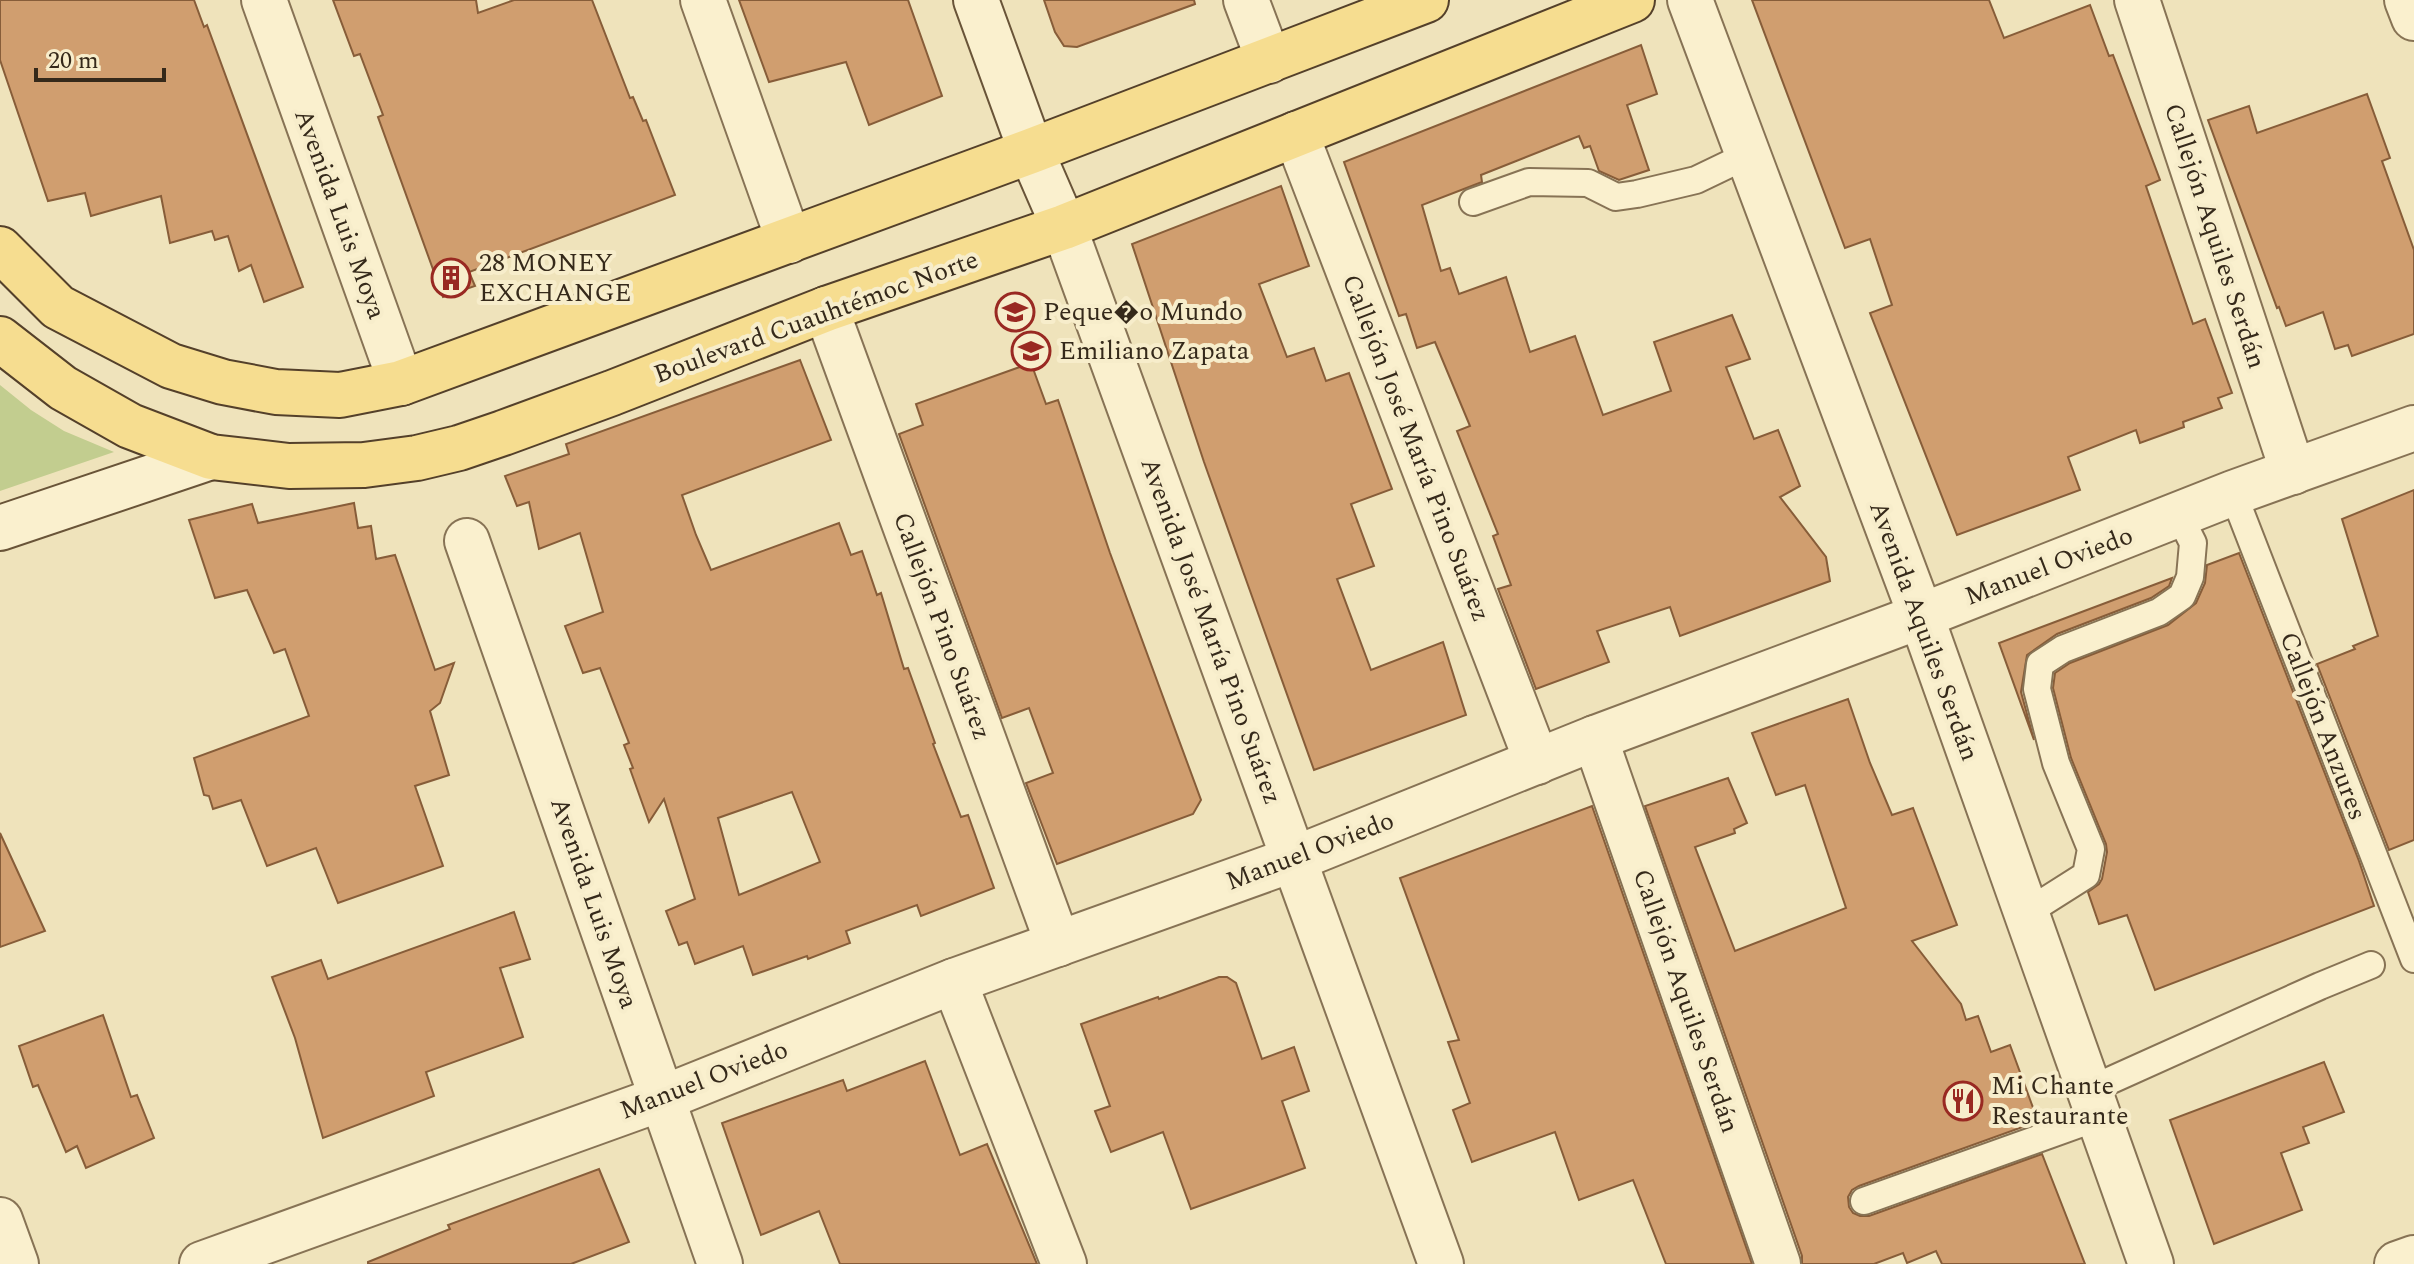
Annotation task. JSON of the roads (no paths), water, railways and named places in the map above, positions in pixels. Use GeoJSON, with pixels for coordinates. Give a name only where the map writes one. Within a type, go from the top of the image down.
{"type":"FeatureCollection","features":[{"type":"Feature","properties":{"kind":"main road"},"geometry":{"type":"LineString","coordinates":[[0,249],[58,307],[171,366],[223,382],[276,392],[340,395],[401,383],[1031,151],[1269,61],[1360,12],[1426,0]]}},
{"type":"Feature","properties":{"kind":"main road","name":"Boulevard Cuauhtémoc Norte"},"geometry":{"type":"LineString","coordinates":[[0,339],[63,388],[130,426],[211,457],[289,466],[364,465],[417,458],[459,448],[516,428],[826,309],[1064,227],[1632,0]]}},
{"type":"Feature","properties":{"kind":"street","name":"Avenida Luis Moya"},"geometry":{"type":"LineString","coordinates":[[264,0],[401,383]]}},
{"type":"Feature","properties":{"kind":"street"},"geometry":{"type":"LineString","coordinates":[[703,0],[789,241]]}},
{"type":"Feature","properties":{"kind":"street","name":"Avenida José María Pino Suárez"},"geometry":{"type":"LineString","coordinates":[[976,0],[1031,151],[1064,227],[1441,1264]]}},
{"type":"Feature","properties":{"kind":"street"},"geometry":{"type":"LineString","coordinates":[[1246,0],[1269,61]]}},
{"type":"Feature","properties":{"kind":"street","name":"Avenida Aquiles Serdán"},"geometry":{"type":"LineString","coordinates":[[1690,0],[1921,616],[2151,1264]]}},
{"type":"Feature","properties":{"kind":"street","name":"Callejón Aquiles Serdán"},"geometry":{"type":"LineString","coordinates":[[2137,0],[2293,472]]}},
{"type":"Feature","properties":{"kind":"street"},"geometry":{"type":"LineString","coordinates":[[2407,0],[2414,18]]}},
{"type":"Feature","properties":{"kind":"street","name":"Callejón José María Pino Suárez"},"geometry":{"type":"LineString","coordinates":[[1296,134],[1537,762]]}},
{"type":"Feature","properties":{"kind":"street","name":"Callejón Pino Suárez"},"geometry":{"type":"LineString","coordinates":[[826,309],[1058,944]]}},
{"type":"Feature","properties":{"kind":"street","name":"Manuel Oviedo"},"geometry":{"type":"LineString","coordinates":[[202,1264],[663,1098],[954,981],[1294,859],[1595,738],[1921,616],[2233,493],[2414,428]]}},
{"type":"Feature","properties":{"kind":"street"},"geometry":{"type":"LineString","coordinates":[[0,528],[211,457]]}},
{"type":"Feature","properties":{"kind":"street","name":"Avenida Luis Moya"},"geometry":{"type":"LineString","coordinates":[[467,541],[720,1264]]}},
{"type":"Feature","properties":{"kind":"street","name":"Callejón Aquiles Serdán"},"geometry":{"type":"LineString","coordinates":[[1595,738],[1778,1264]]}},
{"type":"Feature","properties":{"kind":"street"},"geometry":{"type":"LineString","coordinates":[[954,981],[1064,1264]]}},
{"type":"Feature","properties":{"kind":"street"},"geometry":{"type":"LineString","coordinates":[[0,1220],[16,1264]]}},
{"type":"Feature","properties":{"kind":"street"},"geometry":{"type":"LineString","coordinates":[[2397,1264],[2414,1258]]}},
{"type":"Feature","properties":{"kind":"lane"},"geometry":{"type":"LineString","coordinates":[[1473,202],[1529,182],[1588,183],[1616,197],[1637,194],[1696,180],[1748,155]]}},
{"type":"Feature","properties":{"kind":"lane","name":"Callejón Anzures"},"geometry":{"type":"LineString","coordinates":[[2233,493],[2414,959]]}},
{"type":"Feature","properties":{"kind":"lane"},"geometry":{"type":"LineString","coordinates":[[2026,913],[2086,875],[2091,849],[2056,763],[2037,689],[2040,664],[2063,649],[2159,612],[2182,596],[2190,577],[2193,543],[2179,515]]}},
{"type":"Feature","properties":{"kind":"lane"},"geometry":{"type":"LineString","coordinates":[[1864,1201],[2094,1103],[2320,986],[2371,965]]}},
{"type":"Feature","properties":{"kind":"place","name":"28 MONEY EXCHANGE"},"geometry":{"type":"Point","coordinates":[451,278]}},
{"type":"Feature","properties":{"kind":"place","name":"Peque�o Mundo"},"geometry":{"type":"Point","coordinates":[1015,312]}},
{"type":"Feature","properties":{"kind":"place","name":"Emiliano Zapata"},"geometry":{"type":"Point","coordinates":[1031,351]}},
{"type":"Feature","properties":{"kind":"place","name":"Mi Chante Restaurante"},"geometry":{"type":"Point","coordinates":[1963,1101]}}]}
